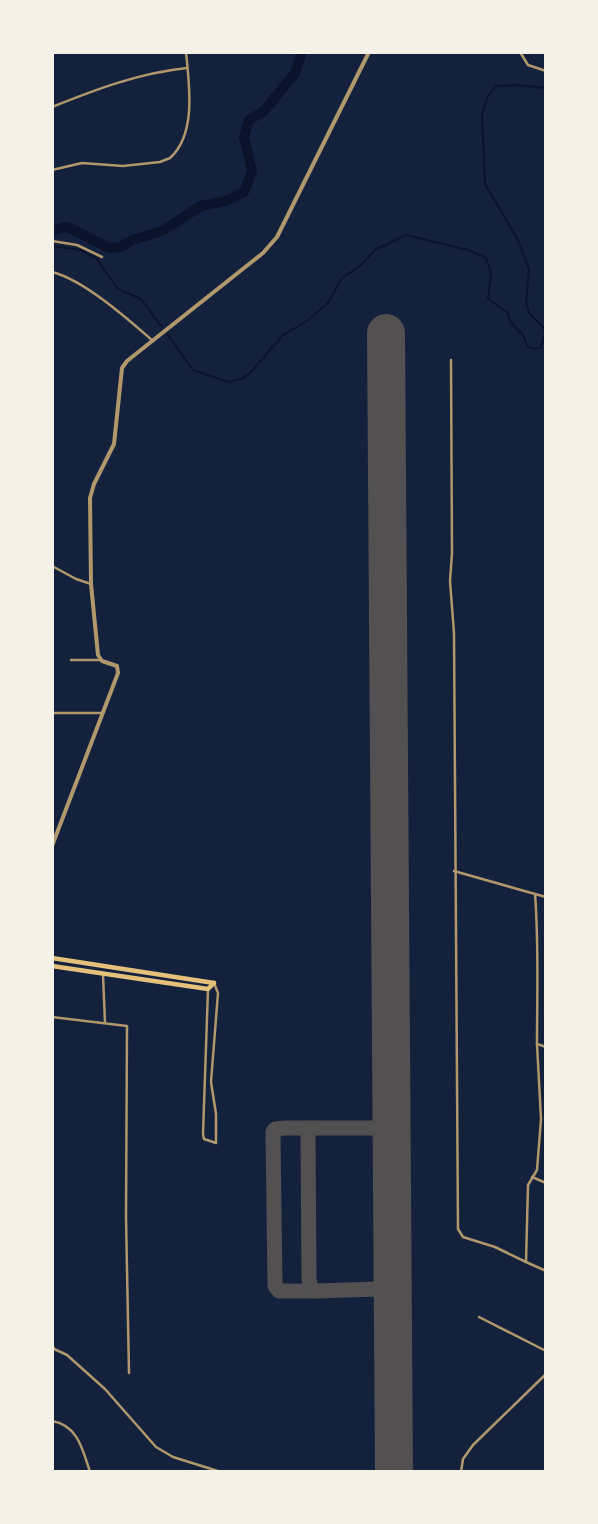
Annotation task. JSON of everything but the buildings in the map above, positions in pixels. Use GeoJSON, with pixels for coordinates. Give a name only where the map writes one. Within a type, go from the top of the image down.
{"type":"FeatureCollection","features":[{"type":"Feature","properties":{"kind":"highway"},"geometry":{"type":"LineString","coordinates":[[52,958],[214,983]]}},
{"type":"Feature","properties":{"kind":"highway"},"geometry":{"type":"LineString","coordinates":[[52,966],[208,989],[214,983]]}},
{"type":"Feature","properties":{"kind":"street"},"geometry":{"type":"LineString","coordinates":[[52,170],[82,162],[123,166],[160,162],[170,158],[186,128],[189,96],[186,52]]}},
{"type":"Feature","properties":{"kind":"street"},"geometry":{"type":"LineString","coordinates":[[100,660],[97,650],[91,584],[90,498],[94,484],[114,444],[120,375],[127,361],[262,253],[276,237],[369,52]]}},
{"type":"Feature","properties":{"kind":"street"},"geometry":{"type":"LineString","coordinates":[[520,52],[528,65],[546,71]]}},
{"type":"Feature","properties":{"kind":"street"},"geometry":{"type":"LineString","coordinates":[[52,107],[105,86],[138,76],[187,68]]}},
{"type":"Feature","properties":{"kind":"street"},"geometry":{"type":"LineString","coordinates":[[52,241],[77,245],[102,257]]}},
{"type":"Feature","properties":{"kind":"street"},"geometry":{"type":"LineString","coordinates":[[52,272],[68,278],[92,293],[153,341]]}},
{"type":"Feature","properties":{"kind":"street"},"geometry":{"type":"LineString","coordinates":[[451,360],[452,553],[450,581],[454,633],[454,871],[459,1232],[463,1237],[495,1247],[546,1271]]}},
{"type":"Feature","properties":{"kind":"street"},"geometry":{"type":"LineString","coordinates":[[52,566],[76,579],[91,584]]}},
{"type":"Feature","properties":{"kind":"street"},"geometry":{"type":"LineString","coordinates":[[52,846],[119,668],[100,660],[71,660]]}},
{"type":"Feature","properties":{"kind":"street"},"geometry":{"type":"LineString","coordinates":[[52,713],[103,713]]}},
{"type":"Feature","properties":{"kind":"street"},"geometry":{"type":"LineString","coordinates":[[454,871],[546,897]]}},
{"type":"Feature","properties":{"kind":"street"},"geometry":{"type":"LineString","coordinates":[[526,1262],[528,1185],[537,1170],[542,1119],[537,1044],[539,957],[536,939],[536,894]]}},
{"type":"Feature","properties":{"kind":"street"},"geometry":{"type":"LineString","coordinates":[[63,968],[64,960]]}},
{"type":"Feature","properties":{"kind":"street"},"geometry":{"type":"LineString","coordinates":[[103,973],[105,1022]]}},
{"type":"Feature","properties":{"kind":"street"},"geometry":{"type":"LineString","coordinates":[[208,989],[203,1134],[204,1140],[216,1143],[216,1114],[211,1082],[218,992],[214,983]]}},
{"type":"Feature","properties":{"kind":"street"},"geometry":{"type":"LineString","coordinates":[[52,1017],[126,1025],[128,1028],[126,1217],[129,1373]]}},
{"type":"Feature","properties":{"kind":"street"},"geometry":{"type":"LineString","coordinates":[[537,1044],[546,1047]]}},
{"type":"Feature","properties":{"kind":"street"},"geometry":{"type":"LineString","coordinates":[[542,1119],[546,1121]]}},
{"type":"Feature","properties":{"kind":"street"},"geometry":{"type":"LineString","coordinates":[[532,1177],[546,1183]]}},
{"type":"Feature","properties":{"kind":"street"},"geometry":{"type":"LineString","coordinates":[[479,1317],[546,1351]]}},
{"type":"Feature","properties":{"kind":"street"},"geometry":{"type":"LineString","coordinates":[[52,1344],[53,1349],[67,1355],[105,1389],[156,1447],[173,1457],[222,1472]]}},
{"type":"Feature","properties":{"kind":"street"},"geometry":{"type":"LineString","coordinates":[[461,1472],[463,1459],[473,1445],[546,1374]]}},
{"type":"Feature","properties":{"kind":"street"},"geometry":{"type":"LineString","coordinates":[[52,1421],[61,1422],[75,1434],[82,1446],[90,1472]]}},
{"type":"Feature","properties":{"kind":"waterway"},"geometry":{"type":"LineString","coordinates":[[52,231],[64,227],[70,228],[109,248],[121,247],[132,240],[162,231],[201,206],[226,201],[244,192],[252,171],[244,137],[249,120],[264,111],[295,73],[302,52]]}},
{"type":"Feature","properties":{"kind":"waterway"},"geometry":{"type":"LineString","coordinates":[[168,335],[193,370],[229,382],[243,378],[249,374],[283,335],[307,321],[328,303],[342,278],[360,266],[375,250],[406,235],[468,250],[486,258],[491,273],[488,299],[507,312],[511,323],[523,335],[528,347],[534,349],[541,347],[545,334],[543,327],[530,314],[526,303],[529,269],[518,240],[485,184],[482,114],[487,98],[495,86],[515,85],[546,88]]}},
{"type":"Feature","properties":{"kind":"waterway"},"geometry":{"type":"LineString","coordinates":[[52,246],[81,250],[96,258],[118,289],[141,299],[162,327]]}},
{"type":"Feature","properties":{"kind":"taxiway"},"geometry":{"type":"LineString","coordinates":[[376,1128],[387,1121],[391,1109]]}},
{"type":"Feature","properties":{"kind":"taxiway"},"geometry":{"type":"LineString","coordinates":[[285,1128],[312,1128],[308,1132],[309,1279],[311,1287],[316,1291],[279,1291],[275,1286],[273,1132],[275,1129],[285,1128]]}},
{"type":"Feature","properties":{"kind":"taxiway"},"geometry":{"type":"LineString","coordinates":[[312,1128],[376,1128],[386,1133],[392,1144]]}},
{"type":"Feature","properties":{"kind":"taxiway"},"geometry":{"type":"LineString","coordinates":[[378,1289],[386,1284],[392,1273]]}},
{"type":"Feature","properties":{"kind":"taxiway"},"geometry":{"type":"LineString","coordinates":[[316,1291],[378,1289],[387,1293],[393,1305]]}},
{"type":"Feature","properties":{"kind":"runway"},"geometry":{"type":"LineString","coordinates":[[386,333],[394,1472]]}}]}
